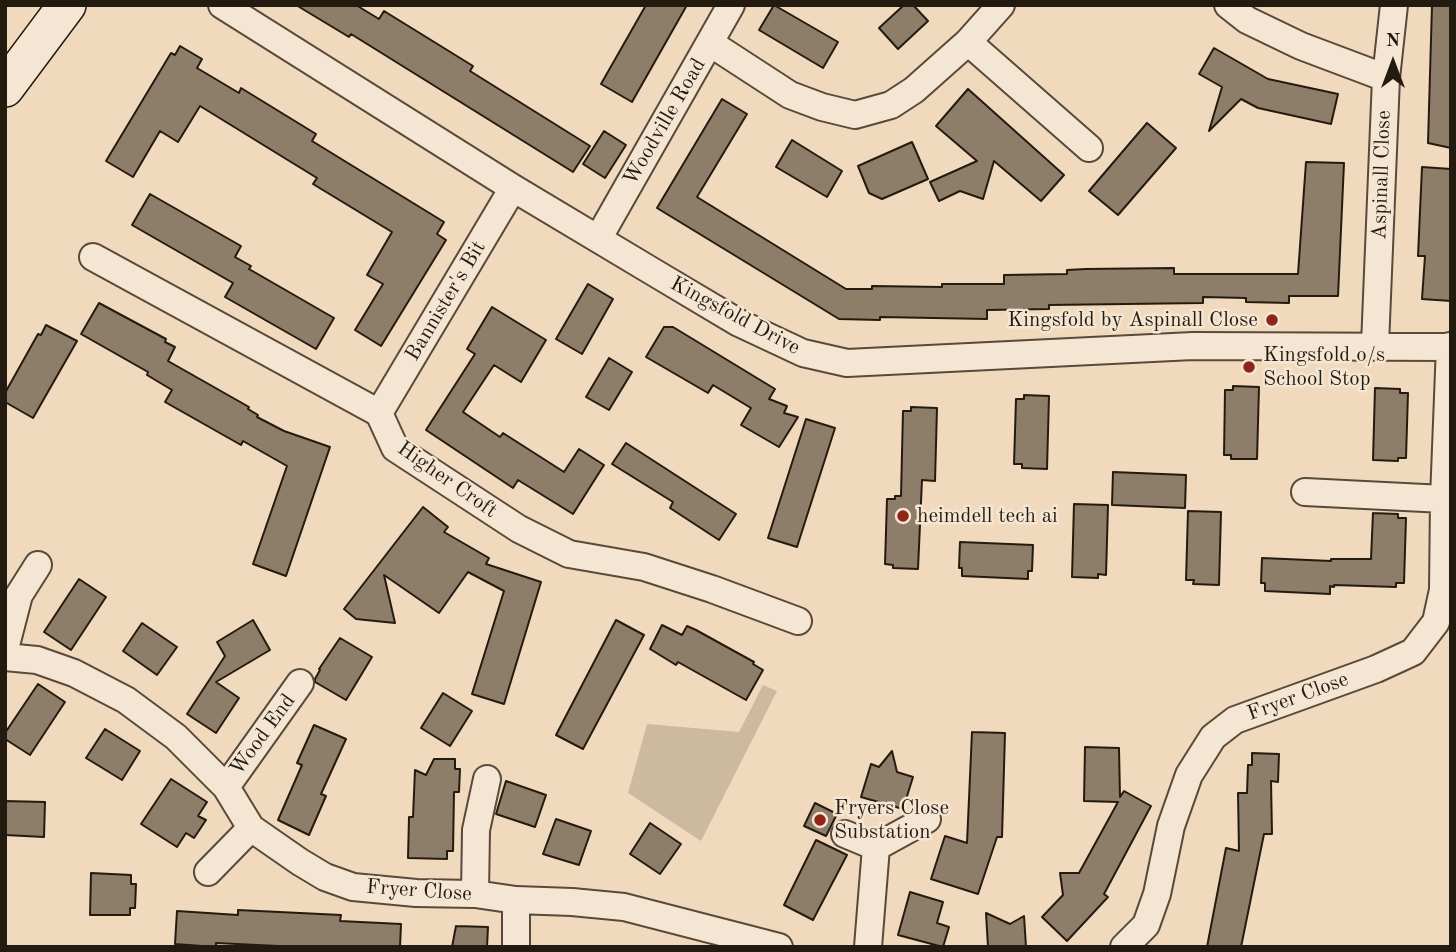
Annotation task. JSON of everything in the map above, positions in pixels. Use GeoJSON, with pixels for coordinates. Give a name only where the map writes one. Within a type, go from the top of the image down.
{"type":"FeatureCollection","features":[{"type":"Feature","properties":{"kind":"street"},"geometry":{"type":"LineString","coordinates":[[5,88],[67,5]]}},
{"type":"Feature","properties":{"kind":"street","name":"Kingsfold Drive"},"geometry":{"type":"LineString","coordinates":[[222,5],[598,239],[740,323],[803,353],[847,363],[1193,346],[1450,346]]}},
{"type":"Feature","properties":{"kind":"street","name":"Woodville Road"},"geometry":{"type":"LineString","coordinates":[[598,239],[731,5]]}},
{"type":"Feature","properties":{"kind":"street"},"geometry":{"type":"LineString","coordinates":[[710,43],[790,95],[855,115],[891,105],[914,90],[968,42],[1001,5]]}},
{"type":"Feature","properties":{"kind":"street"},"geometry":{"type":"LineString","coordinates":[[1228,5],[1247,20],[1301,46],[1386,78]]}},
{"type":"Feature","properties":{"kind":"street","name":"Aspinall Close"},"geometry":{"type":"LineString","coordinates":[[1375,345],[1386,78],[1394,5]]}},
{"type":"Feature","properties":{"kind":"street"},"geometry":{"type":"LineString","coordinates":[[968,42],[1089,148]]}},
{"type":"Feature","properties":{"kind":"street","name":"Bannister's Bit"},"geometry":{"type":"LineString","coordinates":[[379,413],[513,188]]}},
{"type":"Feature","properties":{"kind":"street"},"geometry":{"type":"LineString","coordinates":[[93,257],[379,413]]}},
{"type":"Feature","properties":{"kind":"street","name":"Fryer Close"},"geometry":{"type":"LineString","coordinates":[[1124,947],[1146,925],[1157,894],[1171,826],[1189,775],[1213,737],[1235,720],[1376,669],[1413,652],[1436,622],[1447,591],[1444,499],[1450,346]]}},
{"type":"Feature","properties":{"kind":"street","name":"Higher Croft"},"geometry":{"type":"LineString","coordinates":[[379,413],[395,448],[519,529],[569,554],[644,567],[798,621]]}},
{"type":"Feature","properties":{"kind":"street"},"geometry":{"type":"LineString","coordinates":[[1306,492],[1444,499]]}},
{"type":"Feature","properties":{"kind":"street"},"geometry":{"type":"LineString","coordinates":[[5,649],[19,595],[38,565]]}},
{"type":"Feature","properties":{"kind":"street","name":"Fryer Close"},"geometry":{"type":"LineString","coordinates":[[5,657],[37,660],[74,673],[125,700],[176,737],[226,787],[251,828],[326,877],[353,887],[416,894],[475,894],[516,900],[625,907],[779,947]]}},
{"type":"Feature","properties":{"kind":"street","name":"Wood End"},"geometry":{"type":"LineString","coordinates":[[226,787],[300,683]]}},
{"type":"Feature","properties":{"kind":"street"},"geometry":{"type":"LineString","coordinates":[[475,894],[476,830],[487,779]]}},
{"type":"Feature","properties":{"kind":"street"},"geometry":{"type":"LineString","coordinates":[[876,847],[927,819]]}},
{"type":"Feature","properties":{"kind":"street"},"geometry":{"type":"LineString","coordinates":[[208,872],[251,828]]}},
{"type":"Feature","properties":{"kind":"street"},"geometry":{"type":"LineString","coordinates":[[845,834],[876,847]]}},
{"type":"Feature","properties":{"kind":"street"},"geometry":{"type":"LineString","coordinates":[[868,947],[876,847]]}},
{"type":"Feature","properties":{"kind":"street"},"geometry":{"type":"LineString","coordinates":[[516,900],[516,947]]}},
{"type":"Feature","properties":{"kind":"shaded area"},"geometry":{"type":"Polygon","coordinates":[[[763,685],[777,691],[701,841],[628,793],[647,724],[739,732],[763,685]]]}},
{"type":"Feature","properties":{"kind":"building"},"geometry":{"type":"Polygon","coordinates":[[[296,5],[356,5],[379,19],[384,11],[473,66],[470,71],[590,146],[573,172],[351,34],[349,37],[296,5]]]}},
{"type":"Feature","properties":{"kind":"building"},"geometry":{"type":"Polygon","coordinates":[[[646,5],[687,5],[632,102],[601,84],[646,5]]]}},
{"type":"Feature","properties":{"kind":"building"},"geometry":{"type":"Polygon","coordinates":[[[774,5],[838,42],[823,68],[759,30],[774,5]]]}},
{"type":"Feature","properties":{"kind":"building"},"geometry":{"type":"Polygon","coordinates":[[[904,5],[913,5],[928,21],[898,49],[879,28],[904,5]]]}},
{"type":"Feature","properties":{"kind":"building"},"geometry":{"type":"Polygon","coordinates":[[[1432,5],[1451,5],[1451,148],[1428,143],[1432,5]]]}},
{"type":"Feature","properties":{"kind":"building"},"geometry":{"type":"Polygon","coordinates":[[[180,46],[202,59],[197,68],[239,93],[241,88],[316,134],[312,141],[444,222],[437,234],[446,240],[381,346],[355,330],[383,284],[367,275],[392,232],[313,184],[317,178],[200,106],[178,142],[160,131],[133,177],[106,161],[171,53],[175,55],[180,46]]]}},
{"type":"Feature","properties":{"kind":"building"},"geometry":{"type":"Polygon","coordinates":[[[1214,48],[1268,79],[1338,94],[1331,124],[1258,108],[1241,99],[1209,131],[1222,87],[1199,74],[1214,48]]]}},
{"type":"Feature","properties":{"kind":"building"},"geometry":{"type":"Polygon","coordinates":[[[968,89],[1064,175],[1041,201],[994,161],[983,199],[960,191],[939,201],[930,182],[977,161],[936,126],[968,89]]]}},
{"type":"Feature","properties":{"kind":"building"},"geometry":{"type":"Polygon","coordinates":[[[722,99],[747,114],[697,197],[846,289],[872,289],[872,286],[1004,284],[1004,275],[1067,274],[1067,270],[1086,269],[1174,268],[1174,274],[1298,274],[1306,162],[1344,163],[1338,296],[1289,296],[1289,303],[1203,297],[1203,303],[1049,305],[1049,309],[987,310],[987,319],[839,319],[657,208],[722,99]]]}},
{"type":"Feature","properties":{"kind":"building"},"geometry":{"type":"Polygon","coordinates":[[[1147,123],[1176,148],[1118,215],[1089,191],[1147,123]]]}},
{"type":"Feature","properties":{"kind":"building"},"geometry":{"type":"Polygon","coordinates":[[[604,131],[626,145],[605,178],[583,164],[604,131]]]}},
{"type":"Feature","properties":{"kind":"building"},"geometry":{"type":"Polygon","coordinates":[[[792,140],[842,171],[827,197],[776,167],[792,140]]]}},
{"type":"Feature","properties":{"kind":"building"},"geometry":{"type":"Polygon","coordinates":[[[912,142],[928,179],[882,199],[869,193],[858,166],[912,142]]]}},
{"type":"Feature","properties":{"kind":"building"},"geometry":{"type":"Polygon","coordinates":[[[1422,167],[1451,169],[1451,301],[1422,299],[1425,256],[1418,256],[1422,167]]]}},
{"type":"Feature","properties":{"kind":"building"},"geometry":{"type":"Polygon","coordinates":[[[150,194],[241,246],[235,257],[251,266],[249,269],[334,318],[316,349],[225,297],[233,283],[132,225],[150,194]]]}},
{"type":"Feature","properties":{"kind":"building"},"geometry":{"type":"Polygon","coordinates":[[[588,284],[613,299],[582,354],[556,339],[588,284]]]}},
{"type":"Feature","properties":{"kind":"building"},"geometry":{"type":"Polygon","coordinates":[[[99,303],[166,339],[165,342],[175,347],[168,361],[249,407],[257,417],[284,431],[330,447],[286,576],[253,564],[287,466],[243,441],[241,445],[165,402],[172,390],[147,375],[148,372],[81,334],[99,303]]]}},
{"type":"Feature","properties":{"kind":"building"},"geometry":{"type":"Polygon","coordinates":[[[492,307],[546,340],[521,382],[494,365],[463,412],[500,437],[503,433],[564,472],[579,449],[604,465],[573,514],[518,480],[513,488],[426,430],[475,354],[467,349],[492,307]]]}},
{"type":"Feature","properties":{"kind":"building"},"geometry":{"type":"Polygon","coordinates":[[[46,325],[77,341],[33,418],[5,402],[5,393],[38,334],[41,335],[46,325]]]}},
{"type":"Feature","properties":{"kind":"building"},"geometry":{"type":"Polygon","coordinates":[[[664,327],[673,327],[775,389],[769,399],[787,406],[784,413],[798,417],[779,447],[741,425],[751,408],[713,385],[708,393],[646,357],[664,327]]]}},
{"type":"Feature","properties":{"kind":"building"},"geometry":{"type":"Polygon","coordinates":[[[609,358],[632,372],[609,410],[586,397],[609,358]]]}},
{"type":"Feature","properties":{"kind":"building"},"geometry":{"type":"Polygon","coordinates":[[[1233,386],[1259,387],[1257,459],[1231,459],[1231,455],[1224,455],[1225,390],[1233,390],[1233,386]]]}},
{"type":"Feature","properties":{"kind":"building"},"geometry":{"type":"Polygon","coordinates":[[[1375,388],[1400,389],[1400,393],[1408,393],[1406,458],[1398,458],[1398,461],[1373,460],[1375,388]]]}},
{"type":"Feature","properties":{"kind":"building"},"geometry":{"type":"Polygon","coordinates":[[[1024,395],[1049,396],[1047,469],[1022,468],[1022,464],[1014,464],[1016,399],[1024,399],[1024,395]]]}},
{"type":"Feature","properties":{"kind":"building"},"geometry":{"type":"Polygon","coordinates":[[[911,407],[937,408],[935,481],[922,480],[918,569],[893,568],[893,565],[885,564],[887,499],[901,496],[903,411],[911,411],[911,407]]]}},
{"type":"Feature","properties":{"kind":"building"},"geometry":{"type":"Polygon","coordinates":[[[806,419],[835,428],[797,547],[768,538],[806,419]]]}},
{"type":"Feature","properties":{"kind":"building"},"geometry":{"type":"Polygon","coordinates":[[[626,443],[736,514],[719,540],[670,508],[673,502],[612,464],[626,443]]]}},
{"type":"Feature","properties":{"kind":"building"},"geometry":{"type":"Polygon","coordinates":[[[1113,472],[1186,475],[1185,508],[1112,505],[1113,472]]]}},
{"type":"Feature","properties":{"kind":"building"},"geometry":{"type":"Polygon","coordinates":[[[1074,504],[1108,505],[1106,575],[1098,574],[1098,578],[1072,577],[1074,504]]]}},
{"type":"Feature","properties":{"kind":"building"},"geometry":{"type":"Polygon","coordinates":[[[423,507],[448,527],[444,532],[489,558],[486,564],[541,582],[504,704],[472,694],[504,591],[468,572],[439,613],[384,575],[395,623],[356,619],[344,609],[423,507]]]}},
{"type":"Feature","properties":{"kind":"building"},"geometry":{"type":"Polygon","coordinates":[[[1188,511],[1221,512],[1219,585],[1193,584],[1194,580],[1186,580],[1188,511]]]}},
{"type":"Feature","properties":{"kind":"building"},"geometry":{"type":"Polygon","coordinates":[[[1373,513],[1398,514],[1398,518],[1406,518],[1404,583],[1396,583],[1396,587],[1334,585],[1330,586],[1330,594],[1265,591],[1265,583],[1261,583],[1262,558],[1331,561],[1371,559],[1373,513]]]}},
{"type":"Feature","properties":{"kind":"building"},"geometry":{"type":"Polygon","coordinates":[[[960,542],[1033,545],[1032,571],[1028,571],[1028,579],[962,576],[962,568],[959,568],[960,542]]]}},
{"type":"Feature","properties":{"kind":"building"},"geometry":{"type":"Polygon","coordinates":[[[79,579],[106,597],[71,650],[44,632],[79,579]]]}},
{"type":"Feature","properties":{"kind":"building"},"geometry":{"type":"Polygon","coordinates":[[[253,620],[270,650],[216,682],[239,698],[216,733],[187,714],[225,656],[217,642],[253,620]]]}},
{"type":"Feature","properties":{"kind":"building"},"geometry":{"type":"Polygon","coordinates":[[[616,620],[644,635],[583,749],[556,735],[616,620]]]}},
{"type":"Feature","properties":{"kind":"building"},"geometry":{"type":"Polygon","coordinates":[[[142,623],[177,647],[157,675],[123,651],[142,623]]]}},
{"type":"Feature","properties":{"kind":"building"},"geometry":{"type":"Polygon","coordinates":[[[662,625],[682,635],[687,626],[696,630],[754,662],[753,664],[763,670],[746,700],[650,649],[662,625]]]}},
{"type":"Feature","properties":{"kind":"building"},"geometry":{"type":"Polygon","coordinates":[[[340,638],[372,657],[346,700],[315,682],[319,669],[340,638]]]}},
{"type":"Feature","properties":{"kind":"building"},"geometry":{"type":"Polygon","coordinates":[[[38,684],[65,702],[30,755],[5,739],[5,733],[38,684]]]}},
{"type":"Feature","properties":{"kind":"building"},"geometry":{"type":"Polygon","coordinates":[[[443,693],[472,711],[450,746],[421,728],[443,693]]]}},
{"type":"Feature","properties":{"kind":"building"},"geometry":{"type":"Polygon","coordinates":[[[314,725],[346,739],[321,794],[326,796],[309,835],[278,820],[302,765],[297,763],[314,725]]]}},
{"type":"Feature","properties":{"kind":"building"},"geometry":{"type":"Polygon","coordinates":[[[105,729],[140,751],[122,780],[86,758],[105,729]]]}},
{"type":"Feature","properties":{"kind":"building"},"geometry":{"type":"Polygon","coordinates":[[[972,732],[1005,733],[1002,837],[997,837],[978,894],[931,879],[945,836],[967,843],[972,732]]]}},
{"type":"Feature","properties":{"kind":"building"},"geometry":{"type":"Polygon","coordinates":[[[1085,747],[1119,748],[1120,797],[1124,791],[1151,806],[1104,894],[1108,897],[1067,941],[1042,917],[1063,895],[1060,873],[1079,873],[1118,802],[1084,801],[1085,747]]]}},
{"type":"Feature","properties":{"kind":"building"},"geometry":{"type":"Polygon","coordinates":[[[892,751],[897,772],[913,777],[903,809],[861,797],[871,764],[879,767],[892,751]]]}},
{"type":"Feature","properties":{"kind":"building"},"geometry":{"type":"Polygon","coordinates":[[[1252,753],[1279,754],[1278,782],[1271,781],[1272,834],[1264,834],[1241,947],[1207,947],[1226,848],[1239,851],[1238,793],[1247,793],[1248,765],[1252,765],[1252,753]]]}},
{"type":"Feature","properties":{"kind":"building"},"geometry":{"type":"Polygon","coordinates":[[[434,759],[455,759],[455,769],[460,769],[459,792],[454,792],[453,851],[447,851],[447,859],[408,858],[409,817],[413,817],[415,770],[426,775],[434,759]]]}},
{"type":"Feature","properties":{"kind":"building"},"geometry":{"type":"Polygon","coordinates":[[[171,779],[207,802],[198,816],[206,820],[194,838],[186,833],[177,847],[141,824],[171,779]]]}},
{"type":"Feature","properties":{"kind":"building"},"geometry":{"type":"Polygon","coordinates":[[[506,781],[546,795],[535,827],[496,814],[506,781]]]}},
{"type":"Feature","properties":{"kind":"building"},"geometry":{"type":"Polygon","coordinates":[[[5,801],[45,802],[44,837],[5,835],[5,801]]]}},
{"type":"Feature","properties":{"kind":"building","name":"Fryers Close Substation"},"geometry":{"type":"Polygon","coordinates":[[[815,803],[837,814],[826,836],[804,826],[815,803]]]}},
{"type":"Feature","properties":{"kind":"building"},"geometry":{"type":"Polygon","coordinates":[[[556,819],[591,831],[579,865],[543,854],[556,819]]]}},
{"type":"Feature","properties":{"kind":"building"},"geometry":{"type":"Polygon","coordinates":[[[650,823],[681,844],[660,874],[630,854],[650,823]]]}},
{"type":"Feature","properties":{"kind":"building"},"geometry":{"type":"Polygon","coordinates":[[[816,840],[847,855],[813,920],[784,905],[816,840]]]}},
{"type":"Feature","properties":{"kind":"building"},"geometry":{"type":"Polygon","coordinates":[[[91,873],[131,875],[131,884],[136,884],[135,908],[130,908],[130,915],[90,915],[91,873]]]}},
{"type":"Feature","properties":{"kind":"building"},"geometry":{"type":"Polygon","coordinates":[[[910,892],[943,902],[937,923],[949,927],[943,947],[898,935],[910,892]]]}},
{"type":"Feature","properties":{"kind":"building"},"geometry":{"type":"Polygon","coordinates":[[[238,910],[341,915],[340,921],[401,924],[400,947],[299,947],[216,943],[216,947],[175,944],[177,911],[238,915],[238,910]]]}},
{"type":"Feature","properties":{"kind":"building"},"geometry":{"type":"Polygon","coordinates":[[[986,913],[1010,924],[1024,916],[1026,947],[988,947],[986,913]]]}},
{"type":"Feature","properties":{"kind":"building"},"geometry":{"type":"Polygon","coordinates":[[[456,926],[488,927],[487,947],[452,947],[456,926]]]}},
{"type":"Feature","properties":{"kind":"place","name":"Kingsfold by Aspinall Close"},"geometry":{"type":"Point","coordinates":[1272,320]}},
{"type":"Feature","properties":{"kind":"place","name":"Kingsfold o/s School Stop"},"geometry":{"type":"Point","coordinates":[1249,367]}},
{"type":"Feature","properties":{"kind":"place","name":"heimdell tech ai"},"geometry":{"type":"Point","coordinates":[903,516]}},
{"type":"Feature","properties":{"kind":"place","name":"Fryers Close Substation"},"geometry":{"type":"Point","coordinates":[820,820]}}]}
